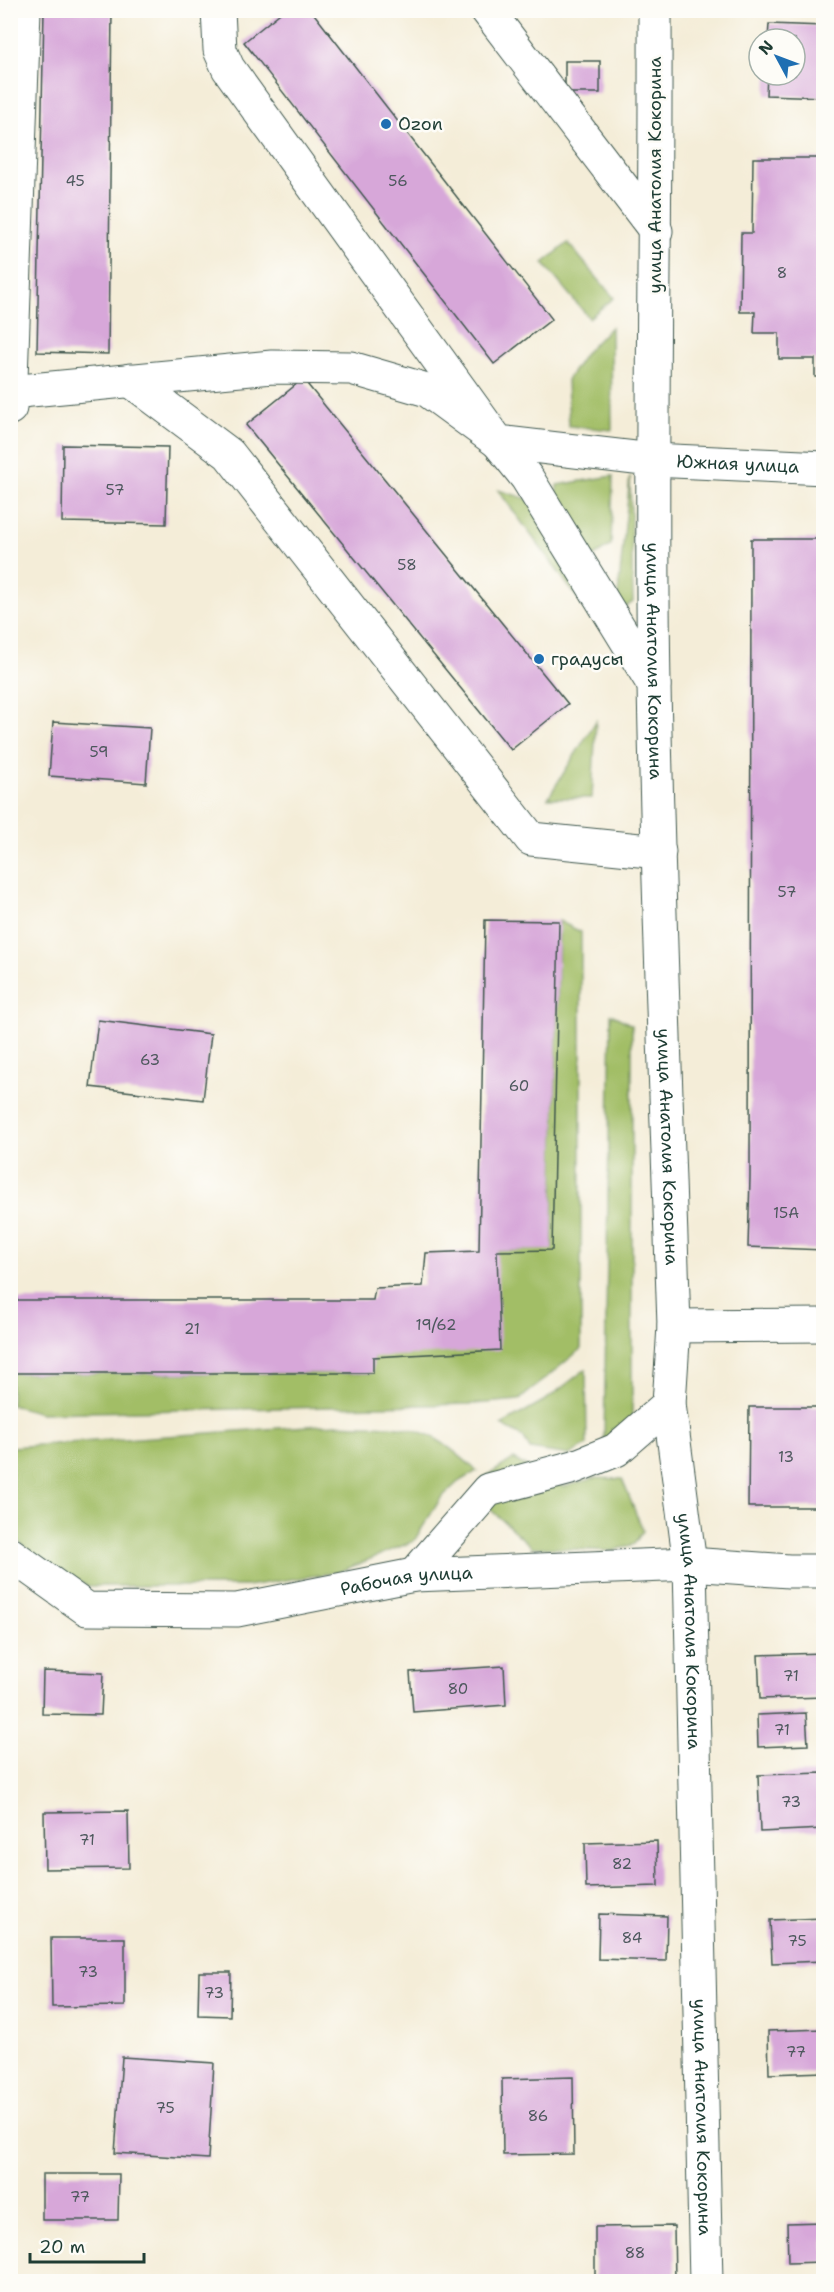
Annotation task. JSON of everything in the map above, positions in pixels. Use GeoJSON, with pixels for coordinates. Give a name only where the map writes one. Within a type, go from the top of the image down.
{"type":"FeatureCollection","features":[{"type":"Feature","properties":{"kind":"street"},"geometry":{"type":"LineString","coordinates":[[10,408],[24,10]]}},
{"type":"Feature","properties":{"kind":"street"},"geometry":{"type":"LineString","coordinates":[[218,10],[220,50],[228,68],[498,442],[527,478],[654,685]]}},
{"type":"Feature","properties":{"kind":"street"},"geometry":{"type":"LineString","coordinates":[[487,10],[656,231]]}},
{"type":"Feature","properties":{"kind":"street","name":"улица Анатолия Кокорина"},"geometry":{"type":"LineString","coordinates":[[655,10],[656,231],[652,460],[654,685],[674,1326],[669,1404],[690,1564],[706,2282]]}},
{"type":"Feature","properties":{"kind":"street"},"geometry":{"type":"LineString","coordinates":[[11,392],[272,367],[351,368],[427,390],[498,442]]}},
{"type":"Feature","properties":{"kind":"street"},"geometry":{"type":"LineString","coordinates":[[130,380],[229,454],[531,839],[659,852]]}},
{"type":"Feature","properties":{"kind":"street","name":"Южная улица"},"geometry":{"type":"LineString","coordinates":[[498,442],[652,460],[824,468]]}},
{"type":"Feature","properties":{"kind":"street"},"geometry":{"type":"LineString","coordinates":[[674,1326],[824,1325]]}},
{"type":"Feature","properties":{"kind":"street"},"geometry":{"type":"LineString","coordinates":[[414,1575],[488,1490],[574,1467],[616,1450],[669,1404]]}},
{"type":"Feature","properties":{"kind":"street","name":"Рабочая улица"},"geometry":{"type":"LineString","coordinates":[[10,1554],[87,1609],[237,1610],[414,1575],[690,1564],[789,1571],[824,1571]]}},
{"type":"Feature","properties":{"kind":"green space"},"geometry":{"type":"Polygon","coordinates":[[[568,243],[614,298],[589,318],[543,263],[568,243]]]}},
{"type":"Feature","properties":{"kind":"green space"},"geometry":{"type":"Polygon","coordinates":[[[611,327],[612,430],[569,426],[567,380],[586,352],[611,327]]]}},
{"type":"Feature","properties":{"kind":"green space"},"geometry":{"type":"Polygon","coordinates":[[[613,476],[611,545],[591,558],[556,501],[557,485],[613,476]]]}},
{"type":"Feature","properties":{"kind":"green space"},"geometry":{"type":"Polygon","coordinates":[[[630,477],[633,602],[616,613],[630,477]]]}},
{"type":"Feature","properties":{"kind":"green space"},"geometry":{"type":"Polygon","coordinates":[[[498,490],[528,499],[604,620],[598,626],[498,490]]]}},
{"type":"Feature","properties":{"kind":"green space"},"geometry":{"type":"Polygon","coordinates":[[[596,721],[592,798],[548,798],[596,721]]]}},
{"type":"Feature","properties":{"kind":"green space"},"geometry":{"type":"Polygon","coordinates":[[[559,921],[581,932],[581,1349],[519,1400],[474,1404],[41,1413],[11,1405],[11,1373],[372,1373],[373,1357],[497,1251],[552,1249],[559,921]]]}},
{"type":"Feature","properties":{"kind":"green space"},"geometry":{"type":"Polygon","coordinates":[[[611,1014],[632,1025],[632,1423],[604,1441],[611,1014]]]}},
{"type":"Feature","properties":{"kind":"green space"},"geometry":{"type":"Polygon","coordinates":[[[586,1369],[587,1445],[569,1455],[530,1449],[523,1437],[501,1425],[547,1399],[586,1369]]]}},
{"type":"Feature","properties":{"kind":"green space"},"geometry":{"type":"Polygon","coordinates":[[[336,1424],[392,1426],[424,1433],[446,1445],[477,1471],[458,1482],[441,1498],[414,1541],[339,1572],[247,1586],[87,1586],[31,1553],[11,1534],[11,1447],[336,1424]]]}},
{"type":"Feature","properties":{"kind":"green space"},"geometry":{"type":"Polygon","coordinates":[[[513,1459],[563,1487],[595,1478],[622,1479],[643,1531],[634,1544],[612,1551],[532,1547],[490,1509],[482,1479],[513,1459]]]}},
{"type":"Feature","properties":{"kind":"building"},"geometry":{"type":"Polygon","coordinates":[[[44,10],[112,10],[108,354],[37,352],[44,10]]]}},
{"type":"Feature","properties":{"kind":"building"},"geometry":{"type":"Polygon","coordinates":[[[284,10],[311,10],[552,319],[494,364],[244,42],[284,10]]]}},
{"type":"Feature","properties":{"kind":"building"},"geometry":{"type":"Polygon","coordinates":[[[769,24],[824,26],[824,97],[766,95],[766,87],[807,87],[807,27],[769,27],[769,24]]]}},
{"type":"Feature","properties":{"kind":"building"},"geometry":{"type":"Polygon","coordinates":[[[565,61],[600,61],[600,93],[565,93],[565,61]]]}},
{"type":"Feature","properties":{"kind":"building"},"geometry":{"type":"Polygon","coordinates":[[[753,158],[824,158],[824,377],[815,377],[815,359],[779,359],[779,333],[754,333],[755,312],[740,312],[741,233],[752,233],[753,158]]]}},
{"type":"Feature","properties":{"kind":"building"},"geometry":{"type":"Polygon","coordinates":[[[303,379],[568,704],[511,750],[246,425],[303,379]]]}},
{"type":"Feature","properties":{"kind":"building"},"geometry":{"type":"Polygon","coordinates":[[[63,445],[168,447],[166,524],[62,522],[63,445]]]}},
{"type":"Feature","properties":{"kind":"building"},"geometry":{"type":"Polygon","coordinates":[[[819,531],[824,531],[824,1250],[748,1247],[751,539],[817,539],[819,531]]]}},
{"type":"Feature","properties":{"kind":"building"},"geometry":{"type":"Polygon","coordinates":[[[53,722],[150,728],[146,783],[49,776],[53,722]]]}},
{"type":"Feature","properties":{"kind":"building"},"geometry":{"type":"Polygon","coordinates":[[[485,920],[559,921],[552,1250],[497,1251],[500,1350],[373,1357],[373,1373],[10,1373],[10,1300],[373,1300],[375,1288],[423,1286],[426,1253],[479,1251],[485,920]]]}},
{"type":"Feature","properties":{"kind":"building"},"geometry":{"type":"Polygon","coordinates":[[[98,1020],[211,1034],[203,1100],[90,1087],[98,1020]]]}},
{"type":"Feature","properties":{"kind":"building"},"geometry":{"type":"Polygon","coordinates":[[[749,1407],[824,1407],[824,1507],[748,1507],[749,1407]]]}},
{"type":"Feature","properties":{"kind":"building"},"geometry":{"type":"Polygon","coordinates":[[[824,1653],[824,1697],[760,1699],[758,1655],[824,1653]]]}},
{"type":"Feature","properties":{"kind":"building"},"geometry":{"type":"Polygon","coordinates":[[[504,1666],[506,1705],[413,1712],[410,1672],[504,1666]]]}},
{"type":"Feature","properties":{"kind":"building"},"geometry":{"type":"Polygon","coordinates":[[[43,1671],[103,1673],[101,1715],[42,1714],[43,1671]]]}},
{"type":"Feature","properties":{"kind":"building"},"geometry":{"type":"Polygon","coordinates":[[[806,1713],[808,1745],[758,1747],[757,1715],[806,1713]]]}},
{"type":"Feature","properties":{"kind":"building"},"geometry":{"type":"Polygon","coordinates":[[[824,1773],[824,1829],[760,1832],[758,1775],[824,1773]]]}},
{"type":"Feature","properties":{"kind":"building"},"geometry":{"type":"Polygon","coordinates":[[[128,1811],[129,1868],[45,1869],[44,1812],[128,1811]]]}},
{"type":"Feature","properties":{"kind":"building"},"geometry":{"type":"Polygon","coordinates":[[[657,1841],[658,1886],[586,1888],[585,1843],[657,1841]]]}},
{"type":"Feature","properties":{"kind":"building"},"geometry":{"type":"Polygon","coordinates":[[[599,1914],[667,1916],[666,1961],[598,1959],[599,1914]]]}},
{"type":"Feature","properties":{"kind":"building"},"geometry":{"type":"Polygon","coordinates":[[[824,1918],[824,1961],[772,1963],[770,1920],[824,1918]]]}},
{"type":"Feature","properties":{"kind":"building"},"geometry":{"type":"Polygon","coordinates":[[[51,1938],[125,1938],[125,2006],[52,2007],[51,1938]]]}},
{"type":"Feature","properties":{"kind":"building"},"geometry":{"type":"Polygon","coordinates":[[[199,1972],[231,1972],[230,2016],[198,2015],[199,1972]]]}},
{"type":"Feature","properties":{"kind":"building"},"geometry":{"type":"Polygon","coordinates":[[[824,2029],[824,2072],[769,2074],[768,2031],[824,2029]]]}},
{"type":"Feature","properties":{"kind":"building"},"geometry":{"type":"Polygon","coordinates":[[[122,2057],[214,2063],[208,2159],[115,2153],[122,2057]]]}},
{"type":"Feature","properties":{"kind":"building"},"geometry":{"type":"Polygon","coordinates":[[[573,2077],[574,2154],[503,2155],[502,2079],[573,2077]]]}},
{"type":"Feature","properties":{"kind":"building"},"geometry":{"type":"Polygon","coordinates":[[[42,2174],[119,2174],[118,2220],[42,2220],[42,2174]]]}},
{"type":"Feature","properties":{"kind":"building"},"geometry":{"type":"Polygon","coordinates":[[[824,2222],[824,2262],[788,2263],[787,2223],[824,2222]]]}},
{"type":"Feature","properties":{"kind":"building"},"geometry":{"type":"Polygon","coordinates":[[[674,2226],[675,2280],[595,2281],[595,2227],[674,2226]]]}},
{"type":"Feature","properties":{"kind":"place","name":"Ozon"},"geometry":{"type":"Point","coordinates":[386,124]}},
{"type":"Feature","properties":{"kind":"place","name":"градусы"},"geometry":{"type":"Point","coordinates":[539,659]}}]}
